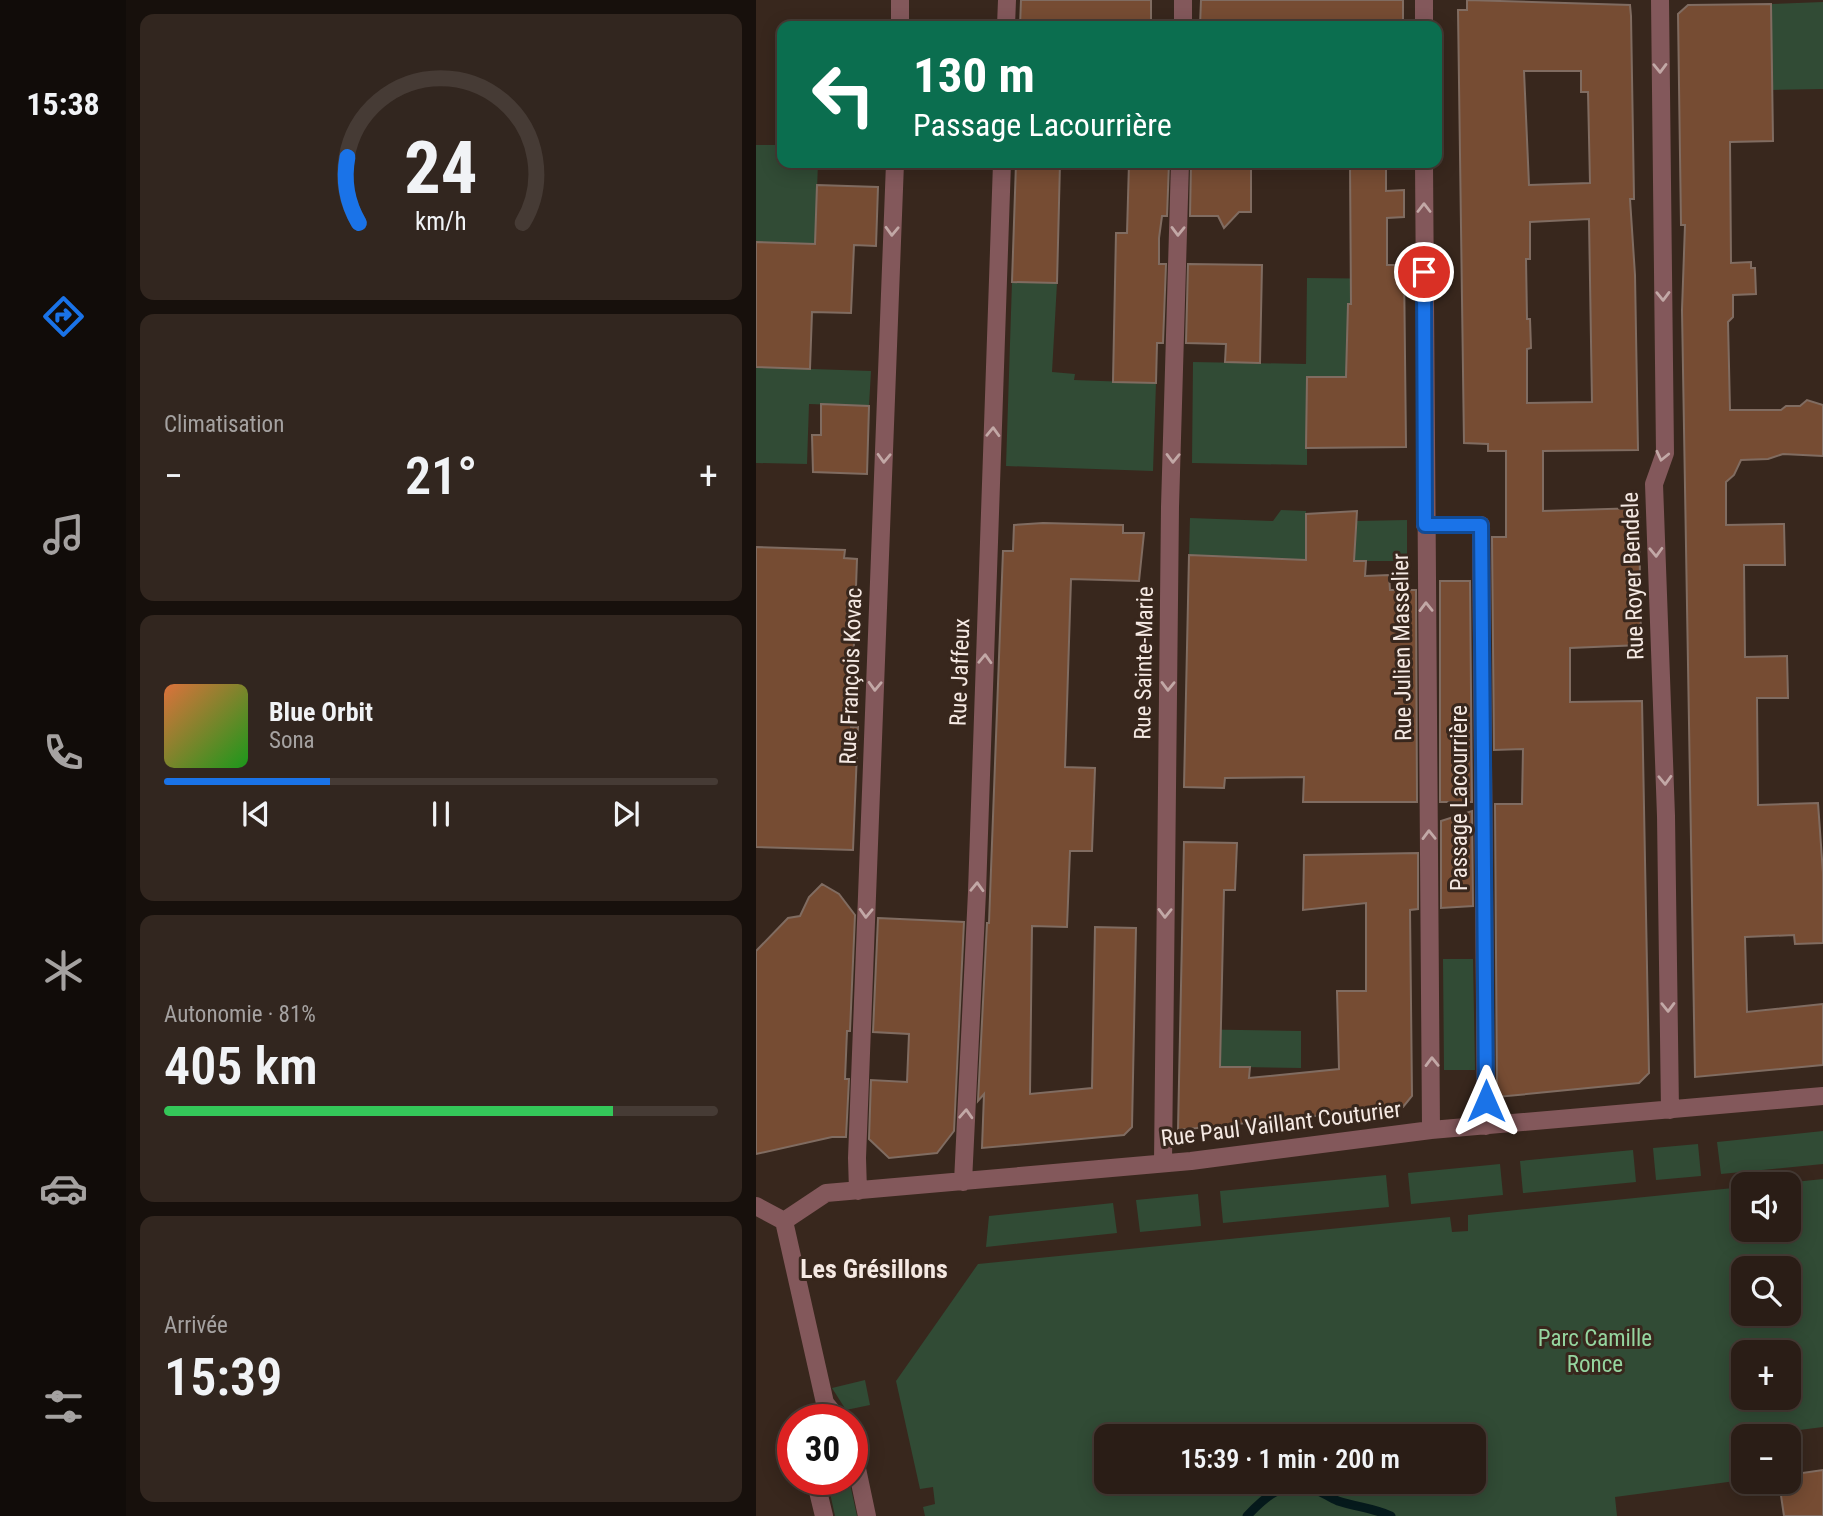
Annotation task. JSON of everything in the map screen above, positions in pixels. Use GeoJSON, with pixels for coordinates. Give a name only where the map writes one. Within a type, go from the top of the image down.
{"type":"FeatureCollection","features":[{"type":"Feature","properties":{"kind":"street"},"geometry":{"type":"LineString","coordinates":[[900,21],[901,0]]}},
{"type":"Feature","properties":{"kind":"street"},"geometry":{"type":"LineString","coordinates":[[1006,21],[1007,0]]}},
{"type":"Feature","properties":{"kind":"street"},"geometry":{"type":"LineString","coordinates":[[1183,0],[1183,21]]}},
{"type":"Feature","properties":{"kind":"street"},"geometry":{"type":"LineString","coordinates":[[1424,0],[1424,21]]}},
{"type":"Feature","properties":{"kind":"street","name":"Rue Royer Bendele"},"geometry":{"type":"LineString","coordinates":[[1660,0],[1665,453],[1654,484],[1666,816],[1670,1110]]}},
{"type":"Feature","properties":{"kind":"street","name":"Rue François Kovac"},"geometry":{"type":"LineString","coordinates":[[858,1191],[895,168]]}},
{"type":"Feature","properties":{"kind":"street","name":"Rue Jaffeux"},"geometry":{"type":"LineString","coordinates":[[963,1182],[977,892],[1002,168]]}},
{"type":"Feature","properties":{"kind":"street","name":"Rue Sainte-Marie"},"geometry":{"type":"LineString","coordinates":[[1163,1163],[1170,507],[1180,168]]}},
{"type":"Feature","properties":{"kind":"street","name":"Rue Julien Masselier"},"geometry":{"type":"LineString","coordinates":[[1424,168],[1431,1130]]}},
{"type":"Feature","properties":{"kind":"street","name":"Passage Lacourrière"},"geometry":{"type":"LineString","coordinates":[[1425,525],[1481,525],[1486,1126]]}},
{"type":"Feature","properties":{"kind":"street","name":"Rue Paul Vaillant Couturier"},"geometry":{"type":"LineString","coordinates":[[784,1221],[826,1194],[1163,1163],[1431,1130],[1823,1096]]}},
{"type":"Feature","properties":{"kind":"street"},"geometry":{"type":"LineString","coordinates":[[756,1206],[784,1221],[822,1404]]}},
{"type":"Feature","properties":{"kind":"street"},"geometry":{"type":"LineString","coordinates":[[819,1495],[824,1516]]}},
{"type":"Feature","properties":{"kind":"street"},"geometry":{"type":"LineString","coordinates":[[863,1495],[867,1516]]}},
{"type":"Feature","properties":{"kind":"green space"},"geometry":{"type":"Polygon","coordinates":[[[1823,2],[1823,89],[1771,90],[1771,4],[1823,2]]]}},
{"type":"Feature","properties":{"kind":"green space"},"geometry":{"type":"Polygon","coordinates":[[[756,145],[777,145],[777,168],[818,168],[815,244],[756,242],[756,145]]]}},
{"type":"Feature","properties":{"kind":"green space"},"geometry":{"type":"Polygon","coordinates":[[[1307,278],[1405,279],[1405,378],[1307,377],[1307,465],[1192,463],[1193,362],[1306,364],[1307,278]]]}},
{"type":"Feature","properties":{"kind":"green space"},"geometry":{"type":"Polygon","coordinates":[[[1012,282],[1057,283],[1052,372],[1075,374],[1074,380],[1156,383],[1153,471],[1006,466],[1012,282]]]}},
{"type":"Feature","properties":{"kind":"green space"},"geometry":{"type":"Polygon","coordinates":[[[756,367],[871,371],[869,406],[809,404],[807,464],[756,463],[756,367]]]}},
{"type":"Feature","properties":{"kind":"green space"},"geometry":{"type":"Polygon","coordinates":[[[1281,510],[1306,511],[1306,560],[1189,555],[1190,518],[1273,521],[1281,510]]]}},
{"type":"Feature","properties":{"kind":"green space"},"geometry":{"type":"Polygon","coordinates":[[[1407,520],[1407,561],[1326,561],[1356,521],[1407,520]]]}},
{"type":"Feature","properties":{"kind":"green space"},"geometry":{"type":"Polygon","coordinates":[[[1443,959],[1473,959],[1475,1070],[1444,1070],[1443,959]]]}},
{"type":"Feature","properties":{"kind":"green space"},"geometry":{"type":"Polygon","coordinates":[[[1180,1029],[1301,1031],[1301,1068],[1179,1066],[1180,1029]]]}},
{"type":"Feature","properties":{"kind":"green space"},"geometry":{"type":"Polygon","coordinates":[[[1823,1131],[1823,1164],[1721,1174],[1717,1142],[1823,1131]]]}},
{"type":"Feature","properties":{"kind":"green space"},"geometry":{"type":"Polygon","coordinates":[[[1698,1144],[1701,1176],[1656,1180],[1653,1148],[1698,1144]]]}},
{"type":"Feature","properties":{"kind":"green space"},"geometry":{"type":"Polygon","coordinates":[[[1633,1150],[1636,1182],[1523,1193],[1520,1161],[1633,1150]]]}},
{"type":"Feature","properties":{"kind":"green space"},"geometry":{"type":"Polygon","coordinates":[[[1500,1164],[1503,1195],[1411,1204],[1408,1173],[1500,1164]]]}},
{"type":"Feature","properties":{"kind":"green space"},"geometry":{"type":"Polygon","coordinates":[[[1386,1175],[1389,1207],[1223,1223],[1220,1191],[1386,1175]]]}},
{"type":"Feature","properties":{"kind":"green space","name":"Parc Camille Ronce"},"geometry":{"type":"Polygon","coordinates":[[[1823,1179],[1823,1427],[1801,1430],[1801,1424],[1731,1424],[1731,1482],[1615,1497],[1617,1516],[925,1516],[923,1507],[935,1504],[933,1487],[920,1489],[896,1381],[978,1264],[1450,1217],[1452,1232],[1468,1231],[1468,1215],[1731,1188],[1731,1242],[1801,1242],[1801,1181],[1823,1179]]]}},
{"type":"Feature","properties":{"kind":"green space"},"geometry":{"type":"Polygon","coordinates":[[[1198,1194],[1201,1226],[1140,1232],[1136,1200],[1198,1194]]]}},
{"type":"Feature","properties":{"kind":"green space"},"geometry":{"type":"Polygon","coordinates":[[[1113,1203],[1117,1233],[986,1247],[989,1216],[1113,1203]]]}},
{"type":"Feature","properties":{"kind":"green space"},"geometry":{"type":"Polygon","coordinates":[[[865,1380],[870,1405],[842,1404],[832,1388],[865,1380]]]}},
{"type":"Feature","properties":{"kind":"green space"},"geometry":{"type":"Polygon","coordinates":[[[830,1495],[852,1495],[857,1516],[835,1516],[830,1495]]]}},
{"type":"Feature","properties":{"kind":"building"},"geometry":{"type":"Polygon","coordinates":[[[1021,0],[1151,0],[1151,21],[1020,21],[1021,0]]]}},
{"type":"Feature","properties":{"kind":"building"},"geometry":{"type":"Polygon","coordinates":[[[1201,0],[1403,0],[1403,21],[1200,21],[1201,0]]]}},
{"type":"Feature","properties":{"kind":"building"},"geometry":{"type":"Polygon","coordinates":[[[1467,0],[1630,5],[1631,16],[1634,199],[1630,199],[1635,275],[1638,450],[1543,451],[1543,511],[1639,508],[1641,645],[1570,648],[1570,702],[1642,701],[1649,1073],[1639,1083],[1497,1097],[1495,804],[1522,804],[1523,749],[1494,750],[1492,537],[1506,537],[1506,451],[1488,451],[1488,444],[1464,443],[1458,10],[1467,10],[1467,0]],[[1524,71],[1529,185],[1590,183],[1588,92],[1581,92],[1581,71],[1524,71]],[[1589,219],[1530,222],[1530,259],[1526,259],[1527,319],[1530,319],[1531,348],[1527,349],[1527,403],[1592,402],[1589,219]]]}},
{"type":"Feature","properties":{"kind":"building"},"geometry":{"type":"Polygon","coordinates":[[[1771,4],[1773,141],[1730,142],[1731,263],[1751,262],[1751,268],[1755,268],[1756,294],[1733,295],[1733,317],[1728,322],[1730,410],[1781,410],[1786,406],[1800,406],[1807,400],[1823,405],[1823,456],[1783,454],[1768,459],[1741,460],[1734,475],[1726,482],[1726,525],[1784,524],[1785,565],[1744,565],[1745,657],[1787,656],[1788,698],[1757,698],[1758,805],[1818,803],[1823,873],[1823,943],[1795,944],[1794,935],[1745,937],[1747,1012],[1823,1004],[1823,1065],[1695,1077],[1682,310],[1685,225],[1681,225],[1678,14],[1688,5],[1771,4]]]}},
{"type":"Feature","properties":{"kind":"building"},"geometry":{"type":"Polygon","coordinates":[[[1016,168],[1060,168],[1057,283],[1012,282],[1016,168]]]}},
{"type":"Feature","properties":{"kind":"building"},"geometry":{"type":"Polygon","coordinates":[[[1129,168],[1169,168],[1167,216],[1162,216],[1159,238],[1159,264],[1166,264],[1163,343],[1157,343],[1156,383],[1113,382],[1116,233],[1127,233],[1129,168]]]}},
{"type":"Feature","properties":{"kind":"building"},"geometry":{"type":"Polygon","coordinates":[[[1191,168],[1251,168],[1251,212],[1239,212],[1224,228],[1218,216],[1190,216],[1191,168]]]}},
{"type":"Feature","properties":{"kind":"building"},"geometry":{"type":"Polygon","coordinates":[[[1350,168],[1386,168],[1386,191],[1404,190],[1404,217],[1387,218],[1387,265],[1404,265],[1406,447],[1306,448],[1307,377],[1346,377],[1348,304],[1351,304],[1350,168]]]}},
{"type":"Feature","properties":{"kind":"building"},"geometry":{"type":"Polygon","coordinates":[[[817,185],[878,187],[876,246],[854,245],[851,313],[812,312],[810,369],[756,367],[756,242],[815,244],[817,185]]]}},
{"type":"Feature","properties":{"kind":"building"},"geometry":{"type":"Polygon","coordinates":[[[1188,264],[1262,265],[1260,363],[1225,362],[1226,344],[1186,343],[1188,264]]]}},
{"type":"Feature","properties":{"kind":"building"},"geometry":{"type":"Polygon","coordinates":[[[821,404],[869,406],[867,474],[813,472],[812,435],[821,435],[821,404]]]}},
{"type":"Feature","properties":{"kind":"building"},"geometry":{"type":"Polygon","coordinates":[[[1357,511],[1354,561],[1366,561],[1365,576],[1389,575],[1390,590],[1416,590],[1417,802],[1303,802],[1304,777],[1225,778],[1224,788],[1184,787],[1189,555],[1306,560],[1306,514],[1357,511]]]}},
{"type":"Feature","properties":{"kind":"building"},"geometry":{"type":"Polygon","coordinates":[[[1014,525],[1123,525],[1123,533],[1144,533],[1139,581],[1071,579],[1065,767],[1095,768],[1092,851],[1070,851],[1067,927],[1032,926],[1030,1094],[1092,1088],[1095,927],[1136,928],[1132,1127],[1124,1135],[982,1148],[984,1094],[978,1101],[989,923],[1003,551],[1013,551],[1014,525]]]}},
{"type":"Feature","properties":{"kind":"building"},"geometry":{"type":"Polygon","coordinates":[[[756,547],[845,550],[844,558],[857,559],[851,727],[858,727],[853,850],[756,847],[756,547]]]}},
{"type":"Feature","properties":{"kind":"building"},"geometry":{"type":"Polygon","coordinates":[[[1440,581],[1470,581],[1472,802],[1440,802],[1440,581]]]}},
{"type":"Feature","properties":{"kind":"building"},"geometry":{"type":"Polygon","coordinates":[[[1472,811],[1473,906],[1441,908],[1441,821],[1472,811]]]}},
{"type":"Feature","properties":{"kind":"building"},"geometry":{"type":"Polygon","coordinates":[[[1184,842],[1237,843],[1235,890],[1224,890],[1220,1067],[1250,1067],[1249,1078],[1339,1069],[1337,991],[1366,991],[1366,903],[1303,910],[1304,855],[1418,853],[1418,909],[1410,910],[1412,1096],[1403,1107],[1178,1130],[1184,842]]]}},
{"type":"Feature","properties":{"kind":"building"},"geometry":{"type":"Polygon","coordinates":[[[822,884],[839,894],[855,915],[845,1079],[849,1079],[846,1137],[832,1137],[756,1154],[756,951],[788,918],[800,916],[809,897],[822,884]]]}},
{"type":"Feature","properties":{"kind":"building"},"geometry":{"type":"Polygon","coordinates":[[[878,918],[964,922],[954,1131],[937,1153],[889,1158],[869,1139],[871,1080],[907,1082],[909,1034],[873,1032],[878,918]]]}},
{"type":"Feature","properties":{"kind":"building"},"geometry":{"type":"Polygon","coordinates":[[[1823,1470],[1823,1516],[1784,1516],[1781,1494],[1801,1494],[1801,1473],[1823,1470]]]}},
{"type":"Feature","properties":{"kind":"waterway"},"geometry":{"type":"LineString","coordinates":[[1247,1516],[1274,1493],[1298,1486],[1312,1488],[1338,1501],[1391,1516]]}},
{"type":"Feature","properties":{"kind":"district","name":"Les Grésillons"},"geometry":{"type":"Point","coordinates":[874,1269]}},
{"type":"Feature","properties":{"kind":"route"},"geometry":{"type":"LineString","coordinates":[[1424,272],[1425,525],[1481,525],[1486,1101]]}}]}
